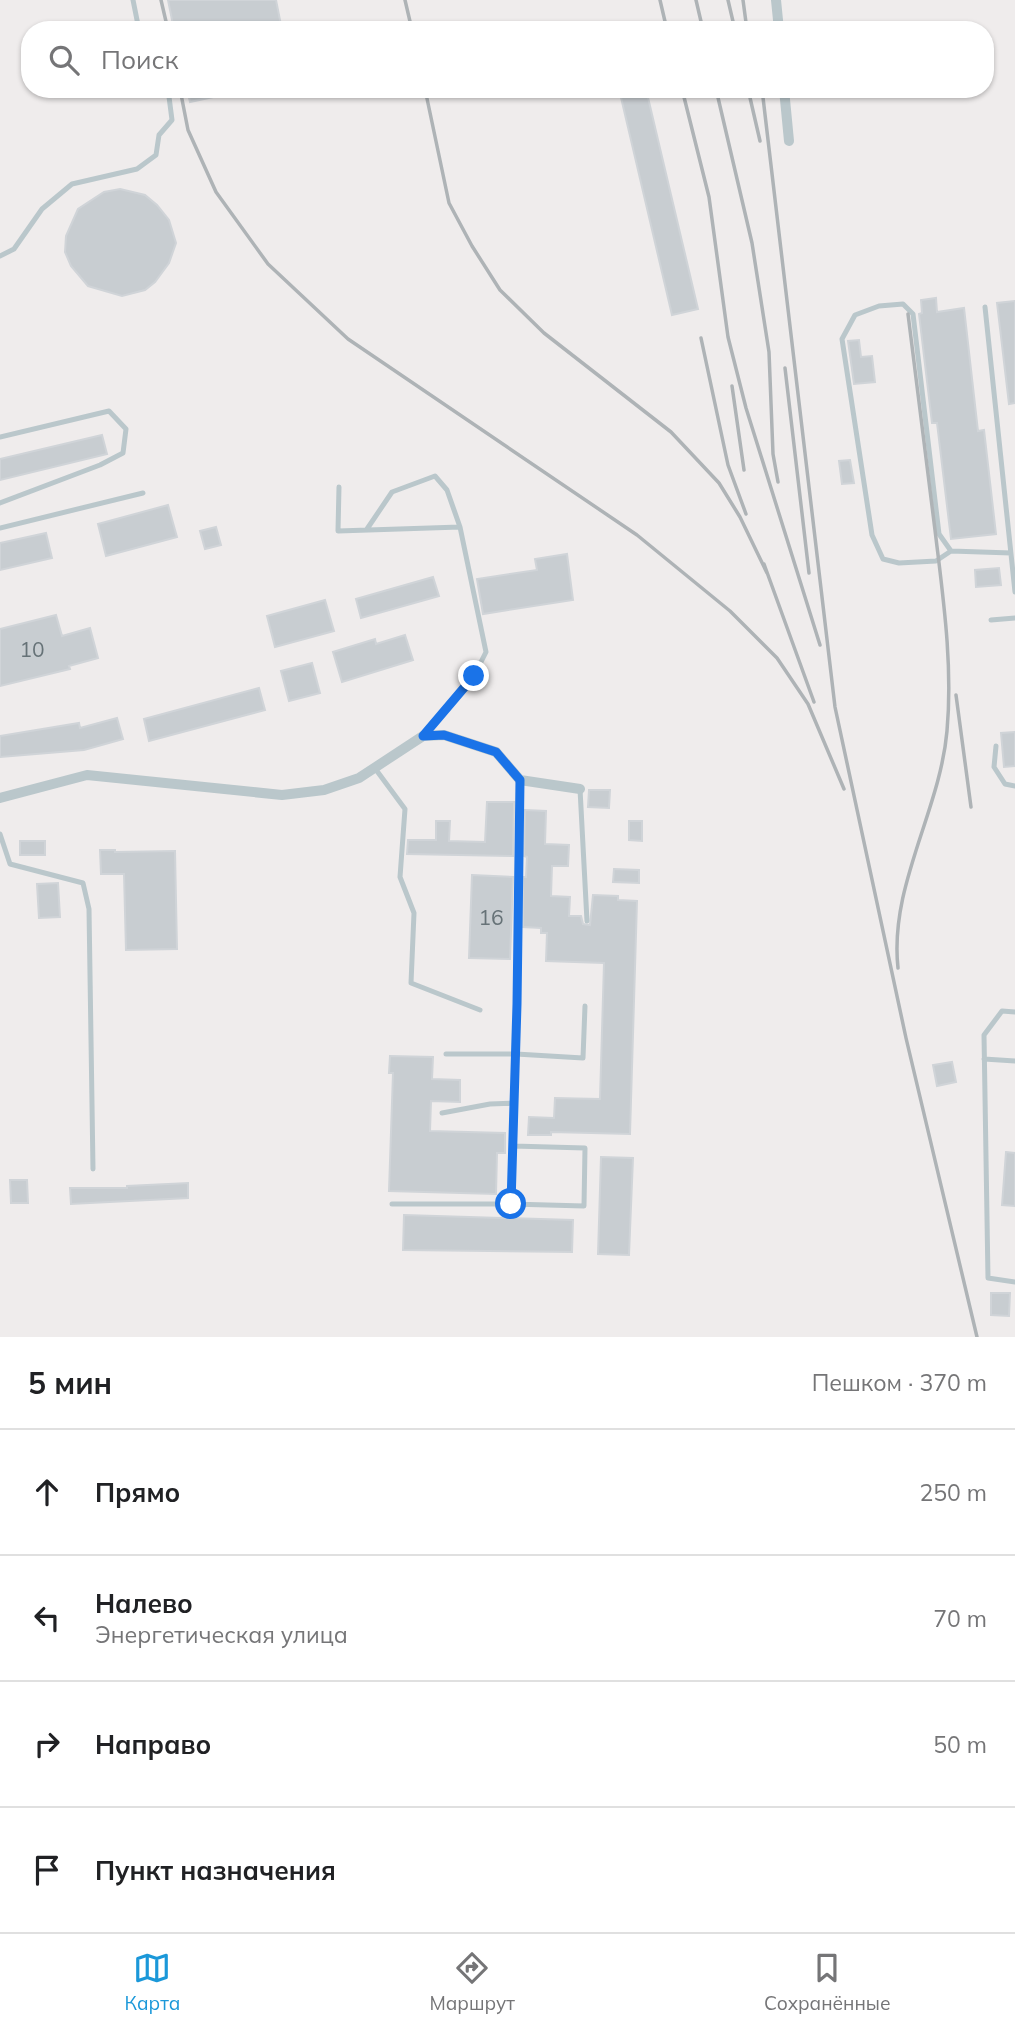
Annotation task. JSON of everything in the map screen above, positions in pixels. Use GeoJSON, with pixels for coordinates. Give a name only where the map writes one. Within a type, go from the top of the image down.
{"type":"FeatureCollection","features":[{"type":"Feature","properties":{"kind":"street"},"geometry":{"type":"LineString","coordinates":[[776,0],[778,21]]}},
{"type":"Feature","properties":{"kind":"street"},"geometry":{"type":"LineString","coordinates":[[785,98],[789,141]]}},
{"type":"Feature","properties":{"kind":"street"},"geometry":{"type":"LineString","coordinates":[[0,798],[87,775],[282,795],[324,790],[359,778],[423,736],[444,735],[496,752],[520,780],[580,789]]}},
{"type":"Feature","properties":{"kind":"lane"},"geometry":{"type":"LineString","coordinates":[[133,0],[137,21]]}},
{"type":"Feature","properties":{"kind":"lane"},"geometry":{"type":"LineString","coordinates":[[0,256],[14,249],[42,209],[72,184],[136,169],[156,155],[159,135],[172,120],[169,98]]}},
{"type":"Feature","properties":{"kind":"lane"},"geometry":{"type":"LineString","coordinates":[[951,551],[939,534],[913,314],[903,304],[879,306],[855,316],[842,339],[872,535],[883,559],[899,563],[936,561],[951,551],[1011,553]]}},
{"type":"Feature","properties":{"kind":"lane"},"geometry":{"type":"LineString","coordinates":[[985,307],[1015,592]]}},
{"type":"Feature","properties":{"kind":"lane"},"geometry":{"type":"LineString","coordinates":[[0,436],[109,411],[126,429],[123,453],[100,465],[0,503]]}},
{"type":"Feature","properties":{"kind":"lane"},"geometry":{"type":"LineString","coordinates":[[367,529],[392,492],[435,477],[447,490],[460,527],[486,652],[474,676],[423,736]]}},
{"type":"Feature","properties":{"kind":"lane"},"geometry":{"type":"LineString","coordinates":[[339,487],[338,531],[460,527]]}},
{"type":"Feature","properties":{"kind":"lane"},"geometry":{"type":"LineString","coordinates":[[0,528],[143,493]]}},
{"type":"Feature","properties":{"kind":"lane"},"geometry":{"type":"LineString","coordinates":[[991,620],[1015,618]]}},
{"type":"Feature","properties":{"kind":"lane"},"geometry":{"type":"LineString","coordinates":[[996,746],[994,767],[1004,784],[1015,786]]}},
{"type":"Feature","properties":{"kind":"lane"},"geometry":{"type":"LineString","coordinates":[[374,767],[405,809],[400,877],[414,913],[411,984],[480,1010]]}},
{"type":"Feature","properties":{"kind":"lane"},"geometry":{"type":"LineString","coordinates":[[511,1204],[520,780]]}},
{"type":"Feature","properties":{"kind":"lane"},"geometry":{"type":"LineString","coordinates":[[580,789],[587,921]]}},
{"type":"Feature","properties":{"kind":"lane"},"geometry":{"type":"LineString","coordinates":[[0,834],[10,864],[83,883],[89,909],[93,1170]]}},
{"type":"Feature","properties":{"kind":"lane"},"geometry":{"type":"LineString","coordinates":[[446,1054],[583,1058],[585,1006]]}},
{"type":"Feature","properties":{"kind":"lane"},"geometry":{"type":"LineString","coordinates":[[1015,1012],[1002,1011],[984,1035],[988,1278],[1015,1282]]}},
{"type":"Feature","properties":{"kind":"lane"},"geometry":{"type":"LineString","coordinates":[[984,1059],[1015,1061]]}},
{"type":"Feature","properties":{"kind":"lane"},"geometry":{"type":"LineString","coordinates":[[442,1113],[490,1104],[514,1103]]}},
{"type":"Feature","properties":{"kind":"lane"},"geometry":{"type":"LineString","coordinates":[[392,1204],[584,1206],[585,1149],[513,1146]]}},
{"type":"Feature","properties":{"kind":"building"},"geometry":{"type":"Polygon","coordinates":[[[168,0],[276,0],[280,21],[172,21],[168,0]]]}},
{"type":"Feature","properties":{"kind":"building"},"geometry":{"type":"Polygon","coordinates":[[[189,98],[209,98],[190,102],[189,98]]]}},
{"type":"Feature","properties":{"kind":"building"},"geometry":{"type":"Polygon","coordinates":[[[621,98],[648,98],[698,309],[672,315],[621,98]]]}},
{"type":"Feature","properties":{"kind":"building"},"geometry":{"type":"Polygon","coordinates":[[[120,189],[145,195],[157,205],[169,220],[176,243],[169,263],[155,282],[145,290],[122,296],[88,286],[71,266],[65,252],[66,236],[78,209],[104,192],[120,189]]]}},
{"type":"Feature","properties":{"kind":"building"},"geometry":{"type":"Polygon","coordinates":[[[936,298],[937,312],[964,308],[978,431],[984,430],[996,534],[951,539],[937,423],[932,423],[919,314],[922,313],[921,300],[936,298]]]}},
{"type":"Feature","properties":{"kind":"building"},"geometry":{"type":"Polygon","coordinates":[[[1015,301],[1015,403],[1009,404],[997,303],[1015,301]]]}},
{"type":"Feature","properties":{"kind":"building"},"geometry":{"type":"Polygon","coordinates":[[[859,340],[861,357],[872,356],[875,382],[854,384],[848,341],[859,340]]]}},
{"type":"Feature","properties":{"kind":"building"},"geometry":{"type":"Polygon","coordinates":[[[102,435],[107,454],[0,480],[0,459],[102,435]]]}},
{"type":"Feature","properties":{"kind":"building"},"geometry":{"type":"Polygon","coordinates":[[[850,460],[854,483],[842,484],[839,461],[850,460]]]}},
{"type":"Feature","properties":{"kind":"building"},"geometry":{"type":"Polygon","coordinates":[[[168,505],[177,537],[106,556],[98,524],[168,505]]]}},
{"type":"Feature","properties":{"kind":"building"},"geometry":{"type":"Polygon","coordinates":[[[216,527],[221,545],[205,549],[200,531],[216,527]]]}},
{"type":"Feature","properties":{"kind":"building"},"geometry":{"type":"Polygon","coordinates":[[[46,533],[52,558],[0,570],[0,543],[46,533]]]}},
{"type":"Feature","properties":{"kind":"building"},"geometry":{"type":"Polygon","coordinates":[[[567,554],[573,600],[483,614],[477,579],[537,570],[535,559],[567,554]]]}},
{"type":"Feature","properties":{"kind":"building"},"geometry":{"type":"Polygon","coordinates":[[[999,568],[1001,585],[976,587],[975,570],[999,568]]]}},
{"type":"Feature","properties":{"kind":"building"},"geometry":{"type":"Polygon","coordinates":[[[433,577],[439,596],[361,618],[356,599],[433,577]]]}},
{"type":"Feature","properties":{"kind":"building"},"geometry":{"type":"Polygon","coordinates":[[[325,600],[334,631],[275,647],[267,616],[325,600]]]}},
{"type":"Feature","properties":{"kind":"building"},"geometry":{"type":"Polygon","coordinates":[[[56,615],[62,636],[90,628],[98,658],[69,666],[70,669],[0,686],[0,629],[56,615]]]}},
{"type":"Feature","properties":{"kind":"building"},"geometry":{"type":"Polygon","coordinates":[[[405,635],[413,660],[342,682],[333,652],[375,639],[376,644],[405,635]]]}},
{"type":"Feature","properties":{"kind":"building"},"geometry":{"type":"Polygon","coordinates":[[[312,663],[320,693],[289,701],[281,671],[312,663]]]}},
{"type":"Feature","properties":{"kind":"building"},"geometry":{"type":"Polygon","coordinates":[[[259,688],[265,710],[149,741],[144,719],[259,688]]]}},
{"type":"Feature","properties":{"kind":"building"},"geometry":{"type":"Polygon","coordinates":[[[117,718],[123,739],[84,750],[0,757],[0,736],[79,723],[80,728],[117,718]]]}},
{"type":"Feature","properties":{"kind":"building"},"geometry":{"type":"Polygon","coordinates":[[[1015,732],[1015,766],[1004,767],[1001,733],[1015,732]]]}},
{"type":"Feature","properties":{"kind":"building"},"geometry":{"type":"Polygon","coordinates":[[[589,790],[610,790],[609,808],[588,807],[589,790]]]}},
{"type":"Feature","properties":{"kind":"building"},"geometry":{"type":"Polygon","coordinates":[[[487,802],[514,802],[513,856],[407,854],[408,840],[436,840],[436,821],[450,821],[449,841],[485,842],[487,802]]]}},
{"type":"Feature","properties":{"kind":"building"},"geometry":{"type":"Polygon","coordinates":[[[525,810],[546,811],[545,844],[569,845],[568,866],[552,866],[551,896],[570,897],[569,916],[581,916],[583,924],[590,925],[593,895],[618,896],[618,900],[637,901],[630,1134],[551,1132],[551,1135],[528,1135],[529,1117],[554,1118],[555,1098],[600,1099],[604,963],[546,961],[547,933],[541,933],[541,928],[523,927],[523,877],[526,877],[527,857],[524,856],[525,810]]]}},
{"type":"Feature","properties":{"kind":"building"},"geometry":{"type":"Polygon","coordinates":[[[629,821],[642,821],[642,841],[629,840],[629,821]]]}},
{"type":"Feature","properties":{"kind":"building"},"geometry":{"type":"Polygon","coordinates":[[[20,841],[45,841],[45,855],[20,855],[20,841]]]}},
{"type":"Feature","properties":{"kind":"building"},"geometry":{"type":"Polygon","coordinates":[[[100,850],[175,851],[177,949],[126,950],[124,874],[101,874],[100,850]]]}},
{"type":"Feature","properties":{"kind":"building"},"geometry":{"type":"Polygon","coordinates":[[[614,869],[639,870],[639,883],[613,882],[614,869]]]}},
{"type":"Feature","properties":{"kind":"building"},"geometry":{"type":"Polygon","coordinates":[[[472,875],[513,877],[510,959],[469,958],[472,875]]]}},
{"type":"Feature","properties":{"kind":"building"},"geometry":{"type":"Polygon","coordinates":[[[58,883],[60,917],[39,918],[37,884],[58,883]]]}},
{"type":"Feature","properties":{"kind":"building"},"geometry":{"type":"Polygon","coordinates":[[[390,1056],[433,1057],[432,1079],[460,1080],[460,1102],[431,1101],[430,1131],[505,1133],[505,1153],[497,1153],[496,1194],[389,1191],[393,1073],[389,1073],[390,1056]]]}},
{"type":"Feature","properties":{"kind":"building"},"geometry":{"type":"Polygon","coordinates":[[[952,1062],[956,1082],[937,1086],[933,1065],[952,1062]]]}},
{"type":"Feature","properties":{"kind":"building"},"geometry":{"type":"Polygon","coordinates":[[[1006,1152],[1015,1153],[1015,1206],[1002,1205],[1006,1152]]]}},
{"type":"Feature","properties":{"kind":"building"},"geometry":{"type":"Polygon","coordinates":[[[601,1157],[633,1158],[629,1255],[598,1254],[601,1157]]]}},
{"type":"Feature","properties":{"kind":"building"},"geometry":{"type":"Polygon","coordinates":[[[10,1180],[27,1180],[28,1203],[11,1203],[10,1180]]]}},
{"type":"Feature","properties":{"kind":"building"},"geometry":{"type":"Polygon","coordinates":[[[188,1183],[188,1198],[71,1204],[70,1188],[127,1188],[188,1183]]]}},
{"type":"Feature","properties":{"kind":"building"},"geometry":{"type":"Polygon","coordinates":[[[404,1215],[573,1220],[572,1252],[403,1250],[404,1215]]]}},
{"type":"Feature","properties":{"kind":"building"},"geometry":{"type":"Polygon","coordinates":[[[991,1293],[1010,1293],[1009,1316],[991,1315],[991,1293]]]}},
{"type":"Feature","properties":{"kind":"railway"},"geometry":{"type":"LineString","coordinates":[[161,0],[166,21]]}},
{"type":"Feature","properties":{"kind":"railway"},"geometry":{"type":"LineString","coordinates":[[405,0],[410,21]]}},
{"type":"Feature","properties":{"kind":"railway"},"geometry":{"type":"LineString","coordinates":[[660,0],[665,21]]}},
{"type":"Feature","properties":{"kind":"railway"},"geometry":{"type":"LineString","coordinates":[[696,0],[701,21]]}},
{"type":"Feature","properties":{"kind":"railway"},"geometry":{"type":"LineString","coordinates":[[728,0],[733,21]]}},
{"type":"Feature","properties":{"kind":"railway"},"geometry":{"type":"LineString","coordinates":[[743,0],[746,21]]}},
{"type":"Feature","properties":{"kind":"railway"},"geometry":{"type":"LineString","coordinates":[[182,98],[188,130],[216,192],[268,264],[348,339],[637,535],[730,611],[777,658],[808,704],[844,789]]}},
{"type":"Feature","properties":{"kind":"railway"},"geometry":{"type":"LineString","coordinates":[[427,98],[449,203],[500,290],[544,333],[671,432],[719,483],[740,517],[767,573]]}},
{"type":"Feature","properties":{"kind":"railway"},"geometry":{"type":"LineString","coordinates":[[684,98],[709,197],[728,337],[746,408],[820,645]]}},
{"type":"Feature","properties":{"kind":"railway"},"geometry":{"type":"LineString","coordinates":[[718,98],[752,243],[769,352],[773,454],[778,482]]}},
{"type":"Feature","properties":{"kind":"railway"},"geometry":{"type":"LineString","coordinates":[[750,98],[760,141]]}},
{"type":"Feature","properties":{"kind":"railway"},"geometry":{"type":"LineString","coordinates":[[763,98],[835,707],[906,1038],[977,1337]]}},
{"type":"Feature","properties":{"kind":"railway"},"geometry":{"type":"LineString","coordinates":[[898,968],[897,938],[901,908],[943,761],[949,706],[944,605],[908,314]]}},
{"type":"Feature","properties":{"kind":"railway"},"geometry":{"type":"LineString","coordinates":[[701,338],[728,465],[746,514]]}},
{"type":"Feature","properties":{"kind":"railway"},"geometry":{"type":"LineString","coordinates":[[785,368],[809,573]]}},
{"type":"Feature","properties":{"kind":"railway"},"geometry":{"type":"LineString","coordinates":[[732,386],[744,470]]}},
{"type":"Feature","properties":{"kind":"railway"},"geometry":{"type":"LineString","coordinates":[[764,564],[814,702]]}},
{"type":"Feature","properties":{"kind":"railway"},"geometry":{"type":"LineString","coordinates":[[956,695],[971,807]]}},
{"type":"Feature","properties":{"kind":"route"},"geometry":{"type":"LineString","coordinates":[[474,676],[423,736],[444,735],[496,752],[520,780],[511,1204]]}}]}
